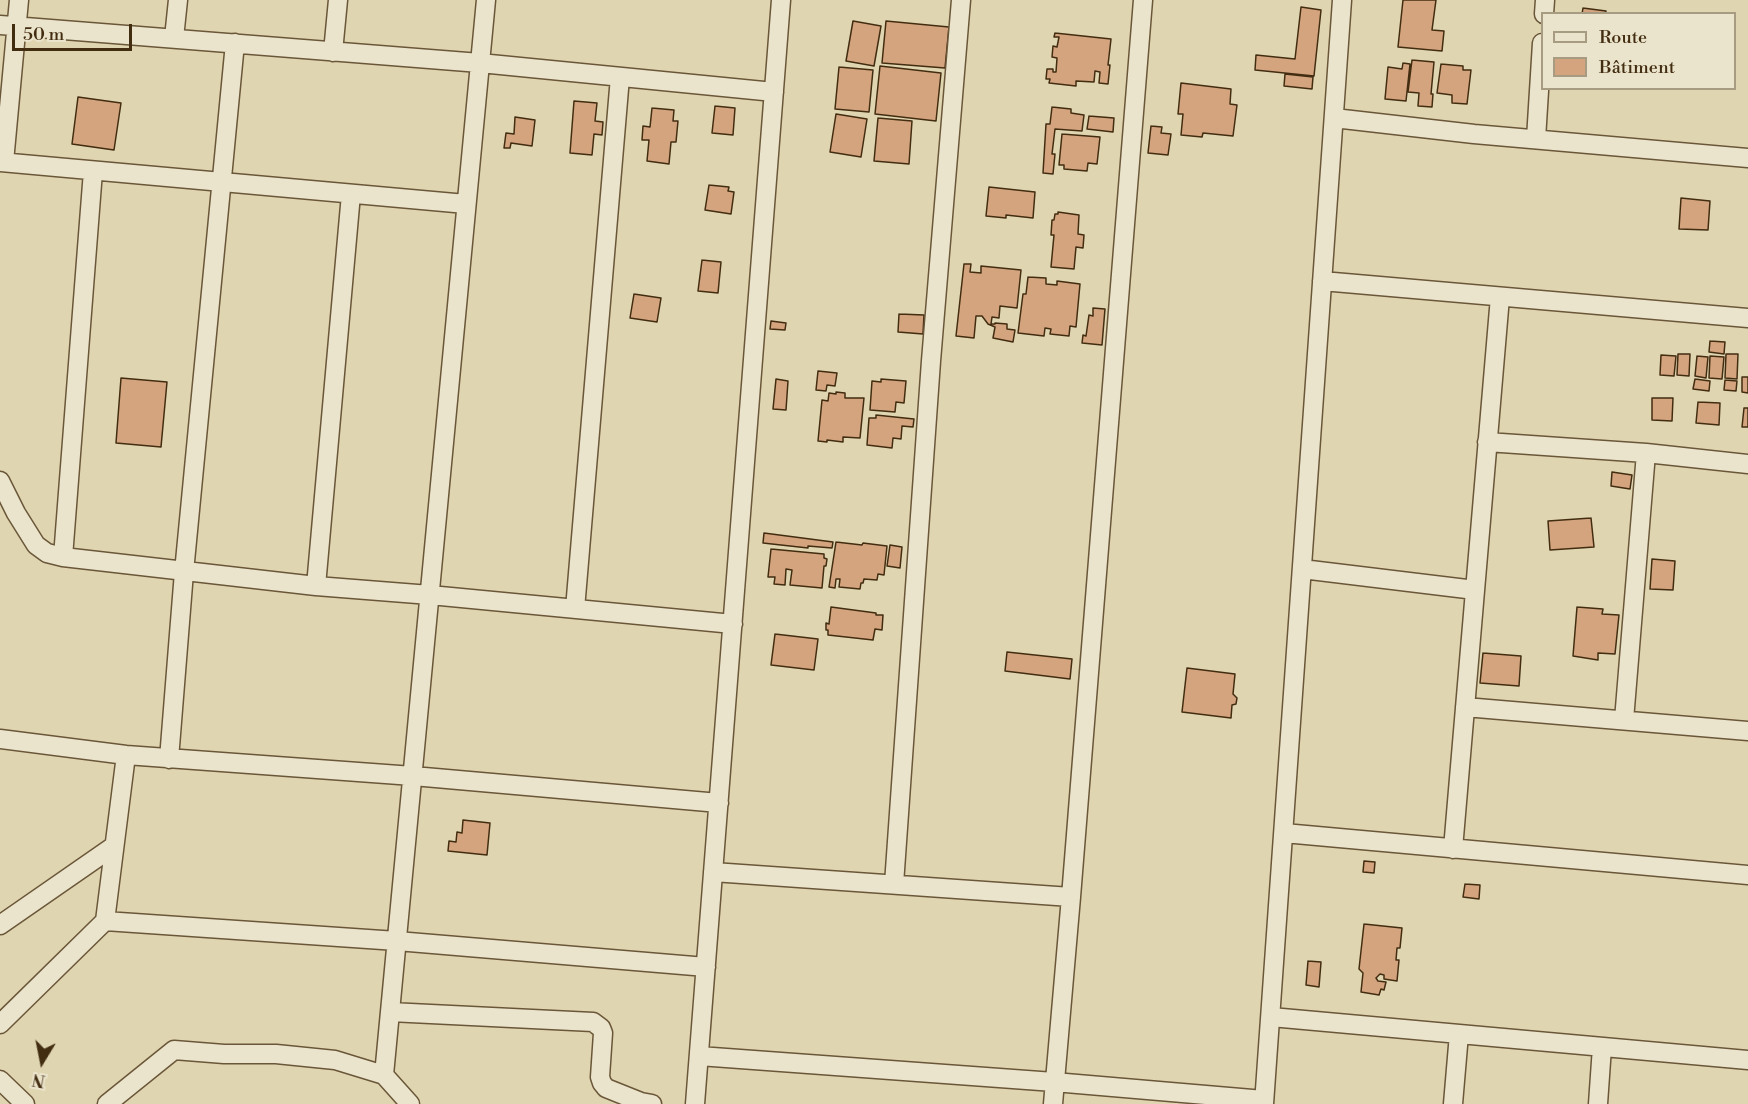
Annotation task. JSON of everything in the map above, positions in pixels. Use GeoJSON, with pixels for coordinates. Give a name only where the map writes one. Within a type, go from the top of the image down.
{"type":"FeatureCollection","features":[{"type":"Feature","properties":{"kind":"street"},"geometry":{"type":"LineString","coordinates":[[19,0],[8,25],[2,162],[466,204]]}},
{"type":"Feature","properties":{"kind":"street"},"geometry":{"type":"LineString","coordinates":[[174,38],[178,0]]}},
{"type":"Feature","properties":{"kind":"street"},"geometry":{"type":"LineString","coordinates":[[333,52],[338,0]]}},
{"type":"Feature","properties":{"kind":"street"},"geometry":{"type":"LineString","coordinates":[[384,1075],[486,0]]}},
{"type":"Feature","properties":{"kind":"street"},"geometry":{"type":"LineString","coordinates":[[695,1104],[781,0]]}},
{"type":"Feature","properties":{"kind":"street"},"geometry":{"type":"LineString","coordinates":[[894,884],[931,361],[962,0]]}},
{"type":"Feature","properties":{"kind":"street"},"geometry":{"type":"LineString","coordinates":[[1053,1104],[1143,0]]}},
{"type":"Feature","properties":{"kind":"street"},"geometry":{"type":"LineString","coordinates":[[699,1056],[1054,1082],[1264,1102],[1342,0]]}},
{"type":"Feature","properties":{"kind":"street"},"geometry":{"type":"LineString","coordinates":[[8,25],[480,63],[774,92]]}},
{"type":"Feature","properties":{"kind":"street"},"geometry":{"type":"LineString","coordinates":[[169,759],[184,572],[235,43]]}},
{"type":"Feature","properties":{"kind":"street"},"geometry":{"type":"LineString","coordinates":[[1536,139],[1541,59]]}},
{"type":"Feature","properties":{"kind":"street"},"geometry":{"type":"LineString","coordinates":[[575,609],[620,77]]}},
{"type":"Feature","properties":{"kind":"street"},"geometry":{"type":"LineString","coordinates":[[1334,118],[1474,134],[1748,158]]}},
{"type":"Feature","properties":{"kind":"street"},"geometry":{"type":"LineString","coordinates":[[63,557],[93,171]]}},
{"type":"Feature","properties":{"kind":"street"},"geometry":{"type":"LineString","coordinates":[[316,586],[351,194]]}},
{"type":"Feature","properties":{"kind":"street"},"geometry":{"type":"LineString","coordinates":[[1322,281],[1748,318]]}},
{"type":"Feature","properties":{"kind":"street"},"geometry":{"type":"LineString","coordinates":[[1453,849],[1500,297]]}},
{"type":"Feature","properties":{"kind":"street"},"geometry":{"type":"LineString","coordinates":[[1487,442],[1646,453],[1748,464]]}},
{"type":"Feature","properties":{"kind":"street"},"geometry":{"type":"LineString","coordinates":[[1624,720],[1646,453]]}},
{"type":"Feature","properties":{"kind":"street"},"geometry":{"type":"LineString","coordinates":[[0,481],[36,545],[46,553],[63,557],[316,586],[733,624]]}},
{"type":"Feature","properties":{"kind":"street"},"geometry":{"type":"LineString","coordinates":[[1302,569],[1475,590]]}},
{"type":"Feature","properties":{"kind":"street"},"geometry":{"type":"LineString","coordinates":[[1465,707],[1748,731]]}},
{"type":"Feature","properties":{"kind":"street"},"geometry":{"type":"LineString","coordinates":[[0,757],[7,740],[169,759],[413,776],[719,803]]}},
{"type":"Feature","properties":{"kind":"street"},"geometry":{"type":"LineString","coordinates":[[0,1024],[105,921],[126,755]]}},
{"type":"Feature","properties":{"kind":"street"},"geometry":{"type":"LineString","coordinates":[[1284,833],[1748,875]]}},
{"type":"Feature","properties":{"kind":"street"},"geometry":{"type":"LineString","coordinates":[[0,925],[114,846]]}},
{"type":"Feature","properties":{"kind":"street"},"geometry":{"type":"LineString","coordinates":[[713,872],[1071,897]]}},
{"type":"Feature","properties":{"kind":"street"},"geometry":{"type":"LineString","coordinates":[[105,921],[397,940],[706,967]]}},
{"type":"Feature","properties":{"kind":"street"},"geometry":{"type":"LineString","coordinates":[[390,1012],[594,1022],[601,1028],[603,1034],[600,1077],[602,1083],[606,1088],[644,1103]]}},
{"type":"Feature","properties":{"kind":"street"},"geometry":{"type":"LineString","coordinates":[[1271,1017],[1748,1060]]}},
{"type":"Feature","properties":{"kind":"street"},"geometry":{"type":"LineString","coordinates":[[1454,1104],[1459,1034]]}},
{"type":"Feature","properties":{"kind":"street"},"geometry":{"type":"LineString","coordinates":[[1598,1104],[1602,1047]]}},
{"type":"Feature","properties":{"kind":"street"},"geometry":{"type":"LineString","coordinates":[[107,1104],[174,1050],[224,1054],[276,1054],[335,1060],[384,1075],[406,1103]]}},
{"type":"Feature","properties":{"kind":"street"},"geometry":{"type":"LineString","coordinates":[[0,1080],[25,1104]]}},
{"type":"Feature","properties":{"kind":"building"},"geometry":{"type":"Polygon","coordinates":[[[1403,0],[1436,0],[1432,30],[1444,31],[1442,51],[1398,47],[1403,0]]]}},
{"type":"Feature","properties":{"kind":"building"},"geometry":{"type":"Polygon","coordinates":[[[1301,7],[1321,10],[1314,76],[1255,70],[1256,55],[1295,59],[1301,7]]]}},
{"type":"Feature","properties":{"kind":"building"},"geometry":{"type":"Polygon","coordinates":[[[1583,8],[1606,11],[1606,12],[1582,12],[1583,8]]]}},
{"type":"Feature","properties":{"kind":"building"},"geometry":{"type":"Polygon","coordinates":[[[853,21],[881,26],[874,66],[846,61],[853,21]]]}},
{"type":"Feature","properties":{"kind":"building"},"geometry":{"type":"Polygon","coordinates":[[[886,21],[949,27],[945,68],[882,63],[886,21]]]}},
{"type":"Feature","properties":{"kind":"building"},"geometry":{"type":"Polygon","coordinates":[[[1055,33],[1111,39],[1108,84],[1099,83],[1100,72],[1095,71],[1094,82],[1076,81],[1076,86],[1049,83],[1050,79],[1046,79],[1047,69],[1053,69],[1053,72],[1056,72],[1057,58],[1052,57],[1053,46],[1057,47],[1059,37],[1054,37],[1055,33]]]}},
{"type":"Feature","properties":{"kind":"building"},"geometry":{"type":"Polygon","coordinates":[[[1412,60],[1434,62],[1432,107],[1418,106],[1419,93],[1408,92],[1412,60]]]}},
{"type":"Feature","properties":{"kind":"building"},"geometry":{"type":"Polygon","coordinates":[[[1403,63],[1410,64],[1406,101],[1385,99],[1388,67],[1402,69],[1403,63]]]}},
{"type":"Feature","properties":{"kind":"building"},"geometry":{"type":"Polygon","coordinates":[[[1441,64],[1463,66],[1463,70],[1471,70],[1467,104],[1452,103],[1452,95],[1437,93],[1441,64]]]}},
{"type":"Feature","properties":{"kind":"building"},"geometry":{"type":"Polygon","coordinates":[[[880,66],[941,73],[936,121],[875,114],[880,66]]]}},
{"type":"Feature","properties":{"kind":"building"},"geometry":{"type":"Polygon","coordinates":[[[839,67],[873,70],[869,112],[835,109],[839,67]]]}},
{"type":"Feature","properties":{"kind":"building"},"geometry":{"type":"Polygon","coordinates":[[[1285,74],[1313,77],[1312,89],[1284,86],[1285,74]]]}},
{"type":"Feature","properties":{"kind":"building"},"geometry":{"type":"Polygon","coordinates":[[[1181,83],[1231,89],[1230,104],[1237,105],[1233,136],[1203,133],[1202,137],[1181,135],[1183,114],[1178,114],[1181,83]]]}},
{"type":"Feature","properties":{"kind":"building"},"geometry":{"type":"Polygon","coordinates":[[[78,97],[121,103],[114,150],[72,144],[78,97]]]}},
{"type":"Feature","properties":{"kind":"building"},"geometry":{"type":"Polygon","coordinates":[[[574,101],[597,103],[595,121],[603,122],[602,135],[594,134],[592,155],[570,153],[574,101]]]}},
{"type":"Feature","properties":{"kind":"building"},"geometry":{"type":"Polygon","coordinates":[[[715,106],[735,108],[733,135],[712,133],[715,106]]]}},
{"type":"Feature","properties":{"kind":"building"},"geometry":{"type":"Polygon","coordinates":[[[1052,107],[1071,109],[1071,113],[1084,115],[1082,131],[1055,129],[1052,154],[1055,154],[1053,174],[1043,173],[1046,124],[1050,124],[1052,107]]]}},
{"type":"Feature","properties":{"kind":"building"},"geometry":{"type":"Polygon","coordinates":[[[652,108],[674,110],[673,121],[678,121],[676,142],[671,142],[669,164],[647,161],[649,140],[642,140],[643,126],[650,127],[652,108]]]}},
{"type":"Feature","properties":{"kind":"building"},"geometry":{"type":"Polygon","coordinates":[[[836,114],[867,119],[861,157],[830,152],[836,114]]]}},
{"type":"Feature","properties":{"kind":"building"},"geometry":{"type":"Polygon","coordinates":[[[1089,116],[1114,118],[1113,132],[1087,129],[1089,116]]]}},
{"type":"Feature","properties":{"kind":"building"},"geometry":{"type":"Polygon","coordinates":[[[515,117],[535,120],[532,146],[511,143],[510,148],[504,148],[506,133],[514,134],[515,117]]]}},
{"type":"Feature","properties":{"kind":"building"},"geometry":{"type":"Polygon","coordinates":[[[878,118],[912,121],[909,164],[874,161],[878,118]]]}},
{"type":"Feature","properties":{"kind":"building"},"geometry":{"type":"Polygon","coordinates":[[[1151,126],[1162,127],[1161,133],[1171,134],[1168,155],[1148,153],[1151,126]]]}},
{"type":"Feature","properties":{"kind":"building"},"geometry":{"type":"Polygon","coordinates":[[[1062,134],[1100,137],[1097,164],[1088,163],[1087,171],[1064,169],[1064,165],[1059,165],[1062,134]]]}},
{"type":"Feature","properties":{"kind":"building"},"geometry":{"type":"Polygon","coordinates":[[[709,185],[729,187],[728,191],[734,192],[731,214],[705,210],[709,185]]]}},
{"type":"Feature","properties":{"kind":"building"},"geometry":{"type":"Polygon","coordinates":[[[989,187],[1035,192],[1033,218],[1006,215],[1006,218],[986,216],[989,187]]]}},
{"type":"Feature","properties":{"kind":"building"},"geometry":{"type":"Polygon","coordinates":[[[1681,198],[1710,201],[1708,230],[1679,229],[1681,198]]]}},
{"type":"Feature","properties":{"kind":"building"},"geometry":{"type":"Polygon","coordinates":[[[1058,212],[1079,215],[1078,234],[1084,235],[1083,248],[1076,247],[1074,269],[1051,267],[1054,235],[1051,235],[1052,220],[1058,212]]]}},
{"type":"Feature","properties":{"kind":"building"},"geometry":{"type":"Polygon","coordinates":[[[702,260],[721,262],[718,293],[698,291],[702,260]]]}},
{"type":"Feature","properties":{"kind":"building"},"geometry":{"type":"Polygon","coordinates":[[[964,264],[971,264],[970,272],[981,273],[981,266],[1021,270],[1017,308],[1000,306],[999,318],[992,317],[991,324],[1007,324],[1007,329],[1015,330],[1013,342],[993,338],[995,327],[988,324],[982,316],[976,316],[974,338],[956,336],[964,264]]]}},
{"type":"Feature","properties":{"kind":"building"},"geometry":{"type":"Polygon","coordinates":[[[1028,277],[1046,278],[1046,284],[1057,285],[1057,281],[1080,284],[1076,327],[1070,326],[1069,336],[1050,334],[1051,329],[1045,328],[1044,336],[1018,333],[1023,294],[1026,294],[1028,277]]]}},
{"type":"Feature","properties":{"kind":"building"},"geometry":{"type":"Polygon","coordinates":[[[634,294],[661,298],[657,322],[630,318],[634,294]]]}},
{"type":"Feature","properties":{"kind":"building"},"geometry":{"type":"Polygon","coordinates":[[[1093,308],[1105,309],[1102,345],[1082,343],[1083,335],[1086,336],[1089,315],[1093,316],[1093,308]]]}},
{"type":"Feature","properties":{"kind":"building"},"geometry":{"type":"Polygon","coordinates":[[[899,314],[924,315],[923,334],[898,332],[899,314]]]}},
{"type":"Feature","properties":{"kind":"building"},"geometry":{"type":"Polygon","coordinates":[[[771,321],[786,323],[785,330],[770,329],[771,321]]]}},
{"type":"Feature","properties":{"kind":"building"},"geometry":{"type":"Polygon","coordinates":[[[1710,341],[1725,342],[1724,354],[1709,352],[1710,341]]]}},
{"type":"Feature","properties":{"kind":"building"},"geometry":{"type":"Polygon","coordinates":[[[1678,354],[1690,354],[1689,376],[1677,375],[1678,354]]]}},
{"type":"Feature","properties":{"kind":"building"},"geometry":{"type":"Polygon","coordinates":[[[1726,354],[1738,354],[1737,379],[1725,378],[1726,354]]]}},
{"type":"Feature","properties":{"kind":"building"},"geometry":{"type":"Polygon","coordinates":[[[1661,355],[1676,356],[1674,376],[1660,375],[1661,355]]]}},
{"type":"Feature","properties":{"kind":"building"},"geometry":{"type":"Polygon","coordinates":[[[1697,356],[1708,357],[1706,378],[1695,376],[1697,356]]]}},
{"type":"Feature","properties":{"kind":"building"},"geometry":{"type":"Polygon","coordinates":[[[1710,356],[1724,357],[1722,379],[1709,378],[1710,356]]]}},
{"type":"Feature","properties":{"kind":"building"},"geometry":{"type":"Polygon","coordinates":[[[818,371],[837,373],[835,386],[827,385],[826,391],[816,390],[818,371]]]}},
{"type":"Feature","properties":{"kind":"building"},"geometry":{"type":"Polygon","coordinates":[[[1742,377],[1748,377],[1748,393],[1742,392],[1742,377]]]}},
{"type":"Feature","properties":{"kind":"building"},"geometry":{"type":"Polygon","coordinates":[[[121,378],[167,382],[161,447],[116,443],[121,378]]]}},
{"type":"Feature","properties":{"kind":"building"},"geometry":{"type":"Polygon","coordinates":[[[776,379],[788,381],[786,410],[773,409],[776,379]]]}},
{"type":"Feature","properties":{"kind":"building"},"geometry":{"type":"Polygon","coordinates":[[[881,379],[906,381],[904,403],[896,402],[895,412],[870,410],[872,381],[881,382],[881,379]]]}},
{"type":"Feature","properties":{"kind":"building"},"geometry":{"type":"Polygon","coordinates":[[[1695,379],[1710,381],[1709,391],[1693,389],[1695,379]]]}},
{"type":"Feature","properties":{"kind":"building"},"geometry":{"type":"Polygon","coordinates":[[[1725,380],[1737,381],[1736,391],[1724,390],[1725,380]]]}},
{"type":"Feature","properties":{"kind":"building"},"geometry":{"type":"Polygon","coordinates":[[[836,392],[845,393],[845,398],[864,398],[860,438],[843,437],[843,442],[818,441],[822,400],[828,401],[829,393],[836,394],[836,392]]]}},
{"type":"Feature","properties":{"kind":"building"},"geometry":{"type":"Polygon","coordinates":[[[1652,398],[1673,398],[1672,421],[1652,420],[1652,398]]]}},
{"type":"Feature","properties":{"kind":"building"},"geometry":{"type":"Polygon","coordinates":[[[1698,402],[1720,403],[1719,425],[1696,423],[1698,402]]]}},
{"type":"Feature","properties":{"kind":"building"},"geometry":{"type":"Polygon","coordinates":[[[1744,408],[1748,408],[1748,427],[1742,427],[1744,408]]]}},
{"type":"Feature","properties":{"kind":"building"},"geometry":{"type":"Polygon","coordinates":[[[876,415],[914,419],[913,427],[902,426],[901,439],[893,438],[892,448],[867,445],[869,418],[876,418],[876,415]]]}},
{"type":"Feature","properties":{"kind":"building"},"geometry":{"type":"Polygon","coordinates":[[[1612,472],[1632,475],[1630,489],[1611,486],[1612,472]]]}},
{"type":"Feature","properties":{"kind":"building"},"geometry":{"type":"Polygon","coordinates":[[[1591,518],[1594,547],[1550,550],[1548,521],[1591,518]]]}},
{"type":"Feature","properties":{"kind":"building"},"geometry":{"type":"Polygon","coordinates":[[[764,533],[833,542],[832,548],[763,543],[764,533]]]}},
{"type":"Feature","properties":{"kind":"building"},"geometry":{"type":"Polygon","coordinates":[[[836,542],[887,546],[884,575],[878,574],[877,580],[864,579],[860,589],[839,587],[840,579],[836,579],[835,588],[829,587],[836,542]]]}},
{"type":"Feature","properties":{"kind":"building"},"geometry":{"type":"Polygon","coordinates":[[[890,545],[902,547],[900,568],[887,566],[890,545]]]}},
{"type":"Feature","properties":{"kind":"building"},"geometry":{"type":"Polygon","coordinates":[[[771,549],[824,554],[824,558],[827,559],[822,588],[790,585],[792,570],[786,569],[785,585],[774,584],[775,577],[768,577],[771,549]]]}},
{"type":"Feature","properties":{"kind":"building"},"geometry":{"type":"Polygon","coordinates":[[[1652,559],[1675,561],[1673,590],[1650,589],[1652,559]]]}},
{"type":"Feature","properties":{"kind":"building"},"geometry":{"type":"Polygon","coordinates":[[[831,607],[883,615],[882,630],[875,629],[873,640],[828,635],[826,623],[829,624],[831,607]]]}},
{"type":"Feature","properties":{"kind":"building"},"geometry":{"type":"Polygon","coordinates":[[[1577,607],[1603,609],[1602,614],[1619,615],[1615,654],[1598,653],[1598,660],[1573,656],[1577,607]]]}},
{"type":"Feature","properties":{"kind":"building"},"geometry":{"type":"Polygon","coordinates":[[[775,634],[818,639],[814,670],[771,665],[775,634]]]}},
{"type":"Feature","properties":{"kind":"building"},"geometry":{"type":"Polygon","coordinates":[[[1007,652],[1072,659],[1070,679],[1005,671],[1007,652]]]}},
{"type":"Feature","properties":{"kind":"building"},"geometry":{"type":"Polygon","coordinates":[[[1483,653],[1521,656],[1519,686],[1480,683],[1483,653]]]}},
{"type":"Feature","properties":{"kind":"building"},"geometry":{"type":"Polygon","coordinates":[[[1187,668],[1235,674],[1233,694],[1237,698],[1236,704],[1232,705],[1231,718],[1182,712],[1187,668]]]}},
{"type":"Feature","properties":{"kind":"building"},"geometry":{"type":"Polygon","coordinates":[[[463,820],[490,823],[487,855],[448,851],[449,841],[456,842],[457,832],[462,833],[463,820]]]}},
{"type":"Feature","properties":{"kind":"building"},"geometry":{"type":"Polygon","coordinates":[[[1364,861],[1375,862],[1374,873],[1363,872],[1364,861]]]}},
{"type":"Feature","properties":{"kind":"building"},"geometry":{"type":"Polygon","coordinates":[[[1465,884],[1480,885],[1479,899],[1463,897],[1465,884]]]}},
{"type":"Feature","properties":{"kind":"building"},"geometry":{"type":"Polygon","coordinates":[[[1364,924],[1402,928],[1400,948],[1397,948],[1396,960],[1399,960],[1397,981],[1384,979],[1384,975],[1380,974],[1376,978],[1378,981],[1386,982],[1384,990],[1381,989],[1379,995],[1361,992],[1363,973],[1359,969],[1364,924]]]}},
{"type":"Feature","properties":{"kind":"building"},"geometry":{"type":"Polygon","coordinates":[[[1308,961],[1321,962],[1319,987],[1306,985],[1308,961]]]}}]}
